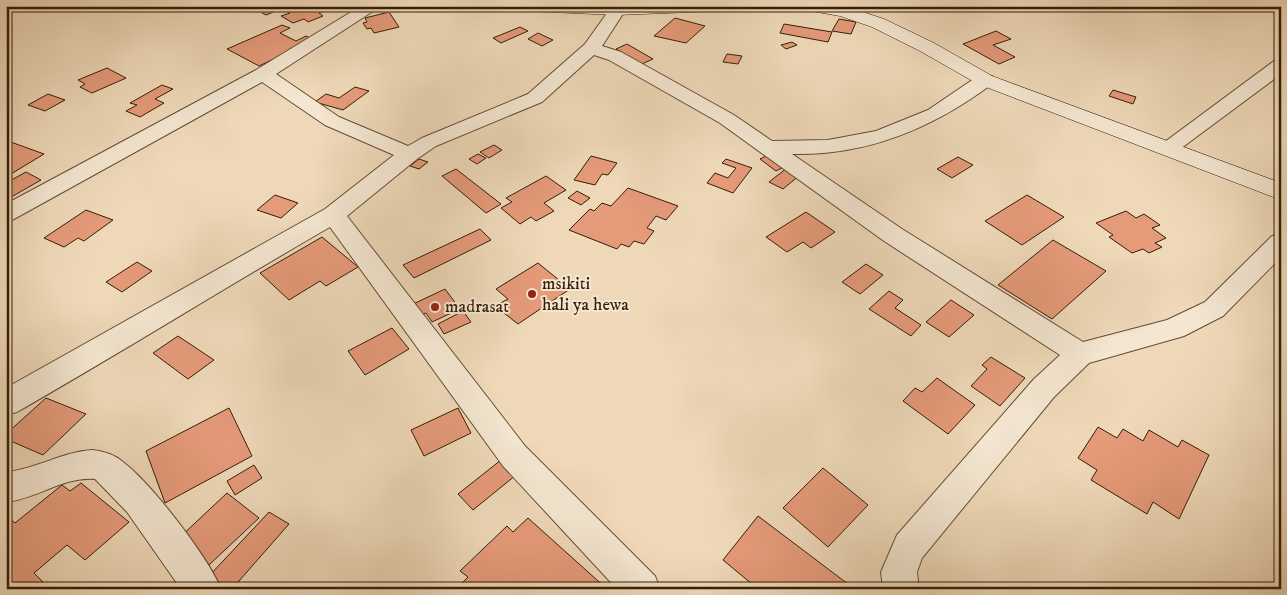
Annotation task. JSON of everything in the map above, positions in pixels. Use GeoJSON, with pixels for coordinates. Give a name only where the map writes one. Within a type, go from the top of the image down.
{"type":"FeatureCollection","features":[{"type":"Feature","properties":{"kind":"street"},"geometry":{"type":"LineString","coordinates":[[6,214],[263,74],[373,6]]}},
{"type":"Feature","properties":{"kind":"street"},"geometry":{"type":"LineString","coordinates":[[528,6],[610,8],[717,6]]}},
{"type":"Feature","properties":{"kind":"street"},"geometry":{"type":"LineString","coordinates":[[812,6],[843,11],[878,23],[927,47],[985,80],[1169,148],[1281,192]]}},
{"type":"Feature","properties":{"kind":"street"},"geometry":{"type":"LineString","coordinates":[[6,403],[124,337],[217,280],[332,215],[409,154],[463,126],[519,106],[535,98],[592,48],[610,8]]}},
{"type":"Feature","properties":{"kind":"street"},"geometry":{"type":"LineString","coordinates":[[592,48],[615,56],[727,119],[893,234],[1080,354]]}},
{"type":"Feature","properties":{"kind":"street"},"geometry":{"type":"LineString","coordinates":[[1169,148],[1281,65]]}},
{"type":"Feature","properties":{"kind":"street"},"geometry":{"type":"LineString","coordinates":[[263,74],[332,121],[409,154]]}},
{"type":"Feature","properties":{"kind":"street"},"geometry":{"type":"LineString","coordinates":[[767,147],[831,147],[873,140],[898,131],[959,102],[985,80]]}},
{"type":"Feature","properties":{"kind":"street"},"geometry":{"type":"LineString","coordinates":[[332,215],[514,456],[642,589]]}},
{"type":"Feature","properties":{"kind":"street"},"geometry":{"type":"LineString","coordinates":[[901,589],[900,572],[909,547],[1044,388],[1080,354],[1174,330],[1214,309],[1281,242]]}},
{"type":"Feature","properties":{"kind":"street"},"geometry":{"type":"LineString","coordinates":[[6,487],[16,486],[78,465],[101,465],[112,472],[156,522],[203,589]]}},
{"type":"Feature","properties":{"kind":"building"},"geometry":{"type":"Polygon","coordinates":[[[268,6],[276,11],[266,15],[253,8],[268,6]]]}},
{"type":"Feature","properties":{"kind":"building"},"geometry":{"type":"Polygon","coordinates":[[[280,6],[335,7],[319,13],[323,16],[308,22],[304,19],[293,23],[281,16],[290,13],[280,6]]]}},
{"type":"Feature","properties":{"kind":"building"},"geometry":{"type":"Polygon","coordinates":[[[389,12],[399,27],[374,33],[371,28],[367,29],[363,23],[367,22],[365,18],[389,12]]]}},
{"type":"Feature","properties":{"kind":"building"},"geometry":{"type":"Polygon","coordinates":[[[675,18],[705,26],[686,43],[654,36],[675,18]]]}},
{"type":"Feature","properties":{"kind":"building"},"geometry":{"type":"Polygon","coordinates":[[[839,19],[856,22],[851,34],[832,31],[839,19]]]}},
{"type":"Feature","properties":{"kind":"building"},"geometry":{"type":"Polygon","coordinates":[[[784,24],[832,32],[828,42],[780,33],[784,24]]]}},
{"type":"Feature","properties":{"kind":"building"},"geometry":{"type":"Polygon","coordinates":[[[282,25],[290,28],[280,33],[296,41],[306,36],[314,40],[259,66],[227,49],[282,25]]]}},
{"type":"Feature","properties":{"kind":"building"},"geometry":{"type":"Polygon","coordinates":[[[520,27],[528,31],[501,43],[493,38],[520,27]]]}},
{"type":"Feature","properties":{"kind":"building"},"geometry":{"type":"Polygon","coordinates":[[[996,31],[1011,39],[993,45],[1015,57],[999,64],[963,44],[996,31]]]}},
{"type":"Feature","properties":{"kind":"building"},"geometry":{"type":"Polygon","coordinates":[[[538,33],[553,40],[542,46],[528,39],[538,33]]]}},
{"type":"Feature","properties":{"kind":"building"},"geometry":{"type":"Polygon","coordinates":[[[792,42],[797,45],[786,49],[781,45],[792,42]]]}},
{"type":"Feature","properties":{"kind":"building"},"geometry":{"type":"Polygon","coordinates":[[[627,44],[653,59],[642,64],[616,49],[627,44]]]}},
{"type":"Feature","properties":{"kind":"building"},"geometry":{"type":"Polygon","coordinates":[[[727,54],[742,56],[738,64],[723,62],[727,54]]]}},
{"type":"Feature","properties":{"kind":"building"},"geometry":{"type":"Polygon","coordinates":[[[107,68],[126,78],[92,93],[80,87],[85,84],[78,80],[107,68]]]}},
{"type":"Feature","properties":{"kind":"building"},"geometry":{"type":"Polygon","coordinates":[[[162,85],[173,89],[155,99],[164,103],[140,117],[126,111],[137,105],[130,103],[162,85]]]}},
{"type":"Feature","properties":{"kind":"building"},"geometry":{"type":"Polygon","coordinates":[[[355,87],[369,91],[343,110],[315,102],[326,94],[339,98],[355,87]]]}},
{"type":"Feature","properties":{"kind":"building"},"geometry":{"type":"Polygon","coordinates":[[[1113,90],[1136,97],[1133,104],[1109,96],[1113,90]]]}},
{"type":"Feature","properties":{"kind":"building"},"geometry":{"type":"Polygon","coordinates":[[[48,94],[65,100],[45,111],[28,105],[48,94]]]}},
{"type":"Feature","properties":{"kind":"building"},"geometry":{"type":"Polygon","coordinates":[[[8,141],[44,154],[6,177],[6,143],[8,141]]]}},
{"type":"Feature","properties":{"kind":"building"},"geometry":{"type":"Polygon","coordinates":[[[494,145],[502,150],[489,158],[480,152],[494,145]]]}},
{"type":"Feature","properties":{"kind":"building"},"geometry":{"type":"Polygon","coordinates":[[[478,154],[486,158],[477,164],[469,159],[478,154]]]}},
{"type":"Feature","properties":{"kind":"building"},"geometry":{"type":"Polygon","coordinates":[[[770,154],[786,166],[776,171],[760,159],[770,154]]]}},
{"type":"Feature","properties":{"kind":"building"},"geometry":{"type":"Polygon","coordinates":[[[591,156],[617,163],[608,175],[602,174],[595,185],[574,180],[591,156]]]}},
{"type":"Feature","properties":{"kind":"building"},"geometry":{"type":"Polygon","coordinates":[[[958,157],[973,165],[952,178],[937,169],[958,157]]]}},
{"type":"Feature","properties":{"kind":"building"},"geometry":{"type":"Polygon","coordinates":[[[419,159],[428,162],[419,169],[410,166],[419,159]]]}},
{"type":"Feature","properties":{"kind":"building"},"geometry":{"type":"Polygon","coordinates":[[[726,159],[752,168],[733,193],[707,183],[715,173],[728,178],[736,168],[722,163],[726,159]]]}},
{"type":"Feature","properties":{"kind":"building"},"geometry":{"type":"Polygon","coordinates":[[[787,168],[800,175],[783,189],[769,182],[787,168]]]}},
{"type":"Feature","properties":{"kind":"building"},"geometry":{"type":"Polygon","coordinates":[[[456,169],[501,204],[486,213],[442,176],[456,169]]]}},
{"type":"Feature","properties":{"kind":"building"},"geometry":{"type":"Polygon","coordinates":[[[26,172],[41,180],[6,200],[6,183],[26,172]]]}},
{"type":"Feature","properties":{"kind":"building"},"geometry":{"type":"Polygon","coordinates":[[[546,176],[566,190],[544,203],[554,211],[536,221],[531,217],[520,224],[501,208],[512,202],[506,198],[546,176]]]}},
{"type":"Feature","properties":{"kind":"building"},"geometry":{"type":"Polygon","coordinates":[[[628,188],[678,206],[666,220],[656,216],[647,228],[654,231],[644,244],[634,241],[629,247],[621,244],[617,249],[569,230],[590,209],[594,211],[602,203],[611,206],[628,188]]]}},
{"type":"Feature","properties":{"kind":"building"},"geometry":{"type":"Polygon","coordinates":[[[577,191],[590,198],[581,205],[568,198],[577,191]]]}},
{"type":"Feature","properties":{"kind":"building"},"geometry":{"type":"Polygon","coordinates":[[[275,195],[298,203],[281,218],[257,210],[275,195]]]}},
{"type":"Feature","properties":{"kind":"building"},"geometry":{"type":"Polygon","coordinates":[[[1027,195],[1064,217],[1022,245],[985,221],[1027,195]]]}},
{"type":"Feature","properties":{"kind":"building"},"geometry":{"type":"Polygon","coordinates":[[[86,210],[113,220],[84,241],[78,238],[64,247],[44,238],[86,210]]]}},
{"type":"Feature","properties":{"kind":"building"},"geometry":{"type":"Polygon","coordinates":[[[1126,211],[1136,218],[1144,214],[1160,225],[1152,228],[1166,238],[1155,243],[1162,247],[1149,253],[1143,249],[1132,253],[1109,237],[1113,235],[1096,223],[1126,211]]]}},
{"type":"Feature","properties":{"kind":"building"},"geometry":{"type":"Polygon","coordinates":[[[806,212],[835,232],[811,248],[803,242],[787,252],[766,237],[806,212]]]}},
{"type":"Feature","properties":{"kind":"building"},"geometry":{"type":"Polygon","coordinates":[[[480,229],[491,240],[414,278],[403,265],[480,229]]]}},
{"type":"Feature","properties":{"kind":"building"},"geometry":{"type":"Polygon","coordinates":[[[322,237],[358,267],[326,286],[320,281],[289,300],[260,273],[322,237]]]}},
{"type":"Feature","properties":{"kind":"building"},"geometry":{"type":"Polygon","coordinates":[[[1053,240],[1106,271],[1052,319],[998,285],[1053,240]]]}},
{"type":"Feature","properties":{"kind":"building"},"geometry":{"type":"Polygon","coordinates":[[[137,262],[152,271],[122,292],[106,282],[137,262]]]}},
{"type":"Feature","properties":{"kind":"building","name":"msikiti hali ya hewa"},"geometry":{"type":"Polygon","coordinates":[[[538,263],[570,289],[518,324],[495,306],[508,299],[496,289],[538,263]]]}},
{"type":"Feature","properties":{"kind":"building"},"geometry":{"type":"Polygon","coordinates":[[[866,264],[883,275],[860,294],[842,282],[866,264]]]}},
{"type":"Feature","properties":{"kind":"building","name":"madrasat"},"geometry":{"type":"Polygon","coordinates":[[[445,289],[460,309],[432,322],[426,313],[419,316],[411,305],[445,289]]]}},
{"type":"Feature","properties":{"kind":"building"},"geometry":{"type":"Polygon","coordinates":[[[889,291],[903,300],[895,308],[921,325],[911,336],[869,309],[889,291]]]}},
{"type":"Feature","properties":{"kind":"building"},"geometry":{"type":"Polygon","coordinates":[[[951,300],[974,315],[949,337],[926,322],[951,300]]]}},
{"type":"Feature","properties":{"kind":"building"},"geometry":{"type":"Polygon","coordinates":[[[463,311],[471,322],[444,334],[438,324],[463,311]]]}},
{"type":"Feature","properties":{"kind":"building"},"geometry":{"type":"Polygon","coordinates":[[[392,328],[409,349],[365,375],[348,351],[392,328]]]}},
{"type":"Feature","properties":{"kind":"building"},"geometry":{"type":"Polygon","coordinates":[[[178,336],[214,360],[188,379],[153,353],[178,336]]]}},
{"type":"Feature","properties":{"kind":"building"},"geometry":{"type":"Polygon","coordinates":[[[991,357],[1025,378],[1000,406],[971,386],[987,369],[982,365],[991,357]]]}},
{"type":"Feature","properties":{"kind":"building"},"geometry":{"type":"Polygon","coordinates":[[[937,378],[975,405],[948,434],[903,401],[915,388],[922,392],[937,378]]]}},
{"type":"Feature","properties":{"kind":"building"},"geometry":{"type":"Polygon","coordinates":[[[46,398],[86,414],[43,455],[6,439],[6,434],[46,398]]]}},
{"type":"Feature","properties":{"kind":"building"},"geometry":{"type":"Polygon","coordinates":[[[229,408],[252,456],[165,503],[146,451],[229,408]]]}},
{"type":"Feature","properties":{"kind":"building"},"geometry":{"type":"Polygon","coordinates":[[[458,408],[471,433],[424,456],[411,430],[458,408]]]}},
{"type":"Feature","properties":{"kind":"building"},"geometry":{"type":"Polygon","coordinates":[[[1098,427],[1117,438],[1123,429],[1143,441],[1149,430],[1178,447],[1182,440],[1209,455],[1179,519],[1153,502],[1147,514],[1091,480],[1097,470],[1078,458],[1098,427]]]}},
{"type":"Feature","properties":{"kind":"building"},"geometry":{"type":"Polygon","coordinates":[[[501,460],[516,475],[473,510],[458,494],[501,460]]]}},
{"type":"Feature","properties":{"kind":"building"},"geometry":{"type":"Polygon","coordinates":[[[254,465],[262,478],[235,495],[227,481],[254,465]]]}},
{"type":"Feature","properties":{"kind":"building"},"geometry":{"type":"Polygon","coordinates":[[[823,468],[868,505],[828,547],[783,508],[823,468]]]}},
{"type":"Feature","properties":{"kind":"building"},"geometry":{"type":"Polygon","coordinates":[[[81,483],[129,522],[85,560],[67,545],[34,573],[43,582],[35,589],[6,589],[6,515],[15,523],[62,485],[70,491],[81,483]]]}},
{"type":"Feature","properties":{"kind":"building"},"geometry":{"type":"Polygon","coordinates":[[[227,493],[259,518],[209,565],[178,539],[227,493]]]}},
{"type":"Feature","properties":{"kind":"building"},"geometry":{"type":"Polygon","coordinates":[[[269,512],[289,524],[232,589],[228,589],[209,576],[269,512]]]}},
{"type":"Feature","properties":{"kind":"building"},"geometry":{"type":"Polygon","coordinates":[[[758,516],[848,584],[845,589],[758,589],[723,560],[758,516]]]}},
{"type":"Feature","properties":{"kind":"building"},"geometry":{"type":"Polygon","coordinates":[[[528,518],[607,589],[456,589],[468,577],[460,571],[507,526],[513,532],[528,518]]]}},
{"type":"Feature","properties":{"kind":"place","name":"msikiti hali ya hewa"},"geometry":{"type":"Point","coordinates":[532,294]}},
{"type":"Feature","properties":{"kind":"place","name":"madrasat"},"geometry":{"type":"Point","coordinates":[435,307]}}]}
